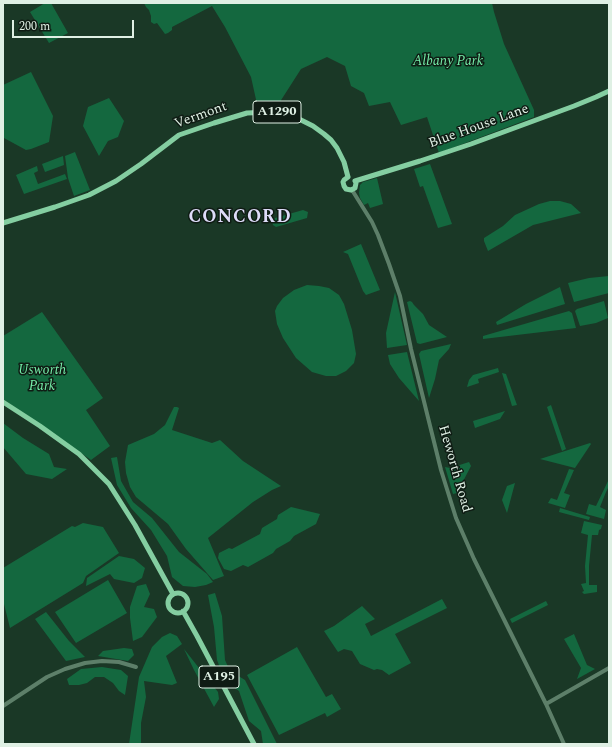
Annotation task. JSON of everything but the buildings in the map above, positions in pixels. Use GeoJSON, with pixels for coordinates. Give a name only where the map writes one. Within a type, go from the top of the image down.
{"type":"FeatureCollection","features":[{"type":"Feature","properties":{"kind":"main road","name":"Blue House Lane"},"geometry":{"type":"LineString","coordinates":[[355,180],[471,144],[574,106],[609,91]]}},
{"type":"Feature","properties":{"kind":"main road","name":"Vermont"},"geometry":{"type":"LineString","coordinates":[[3,223],[89,195],[141,164],[178,135],[247,113],[281,113],[295,117],[313,126],[331,140],[337,148],[344,162],[348,177]]}},
{"type":"Feature","properties":{"kind":"main road"},"geometry":{"type":"LineString","coordinates":[[348,177],[355,180],[356,186],[352,190]]}},
{"type":"Feature","properties":{"kind":"main road","name":"A1290"},"geometry":{"type":"LineString","coordinates":[[348,177],[343,182],[344,186],[346,190],[352,190]]}},
{"type":"Feature","properties":{"kind":"main road"},"geometry":{"type":"LineString","coordinates":[[3,402],[79,454],[109,484],[135,525],[173,594]]}},
{"type":"Feature","properties":{"kind":"main road"},"geometry":{"type":"LineString","coordinates":[[179,593],[186,597],[188,603],[187,607],[183,611],[176,612],[170,608],[168,602],[169,598],[173,594],[179,593]]}},
{"type":"Feature","properties":{"kind":"main road","name":"A195"},"geometry":{"type":"LineString","coordinates":[[183,611],[254,744]]}},
{"type":"Feature","properties":{"kind":"street","name":"Heworth Road"},"geometry":{"type":"LineString","coordinates":[[352,190],[372,222],[390,264],[400,296],[411,349],[441,470],[456,518],[474,559],[546,704],[564,744]]}},
{"type":"Feature","properties":{"kind":"street"},"geometry":{"type":"LineString","coordinates":[[3,706],[47,677],[65,669],[85,663],[102,661],[119,662],[136,667]]}},
{"type":"Feature","properties":{"kind":"street"},"geometry":{"type":"LineString","coordinates":[[546,704],[609,668]]}},
{"type":"Feature","properties":{"kind":"green space"},"geometry":{"type":"Polygon","coordinates":[[[45,3],[51,3],[68,33],[49,43],[30,12],[45,3]]]}},
{"type":"Feature","properties":{"kind":"green space","name":"Albany Park"},"geometry":{"type":"Polygon","coordinates":[[[144,3],[492,3],[504,44],[534,110],[534,117],[439,153],[427,117],[401,125],[390,102],[369,106],[364,93],[351,86],[345,66],[327,57],[301,69],[276,108],[257,104],[251,77],[225,27],[212,6],[172,27],[172,30],[165,34],[157,23],[154,24],[151,22],[149,10],[144,3]]]}},
{"type":"Feature","properties":{"kind":"green space"},"geometry":{"type":"Polygon","coordinates":[[[31,72],[53,116],[49,142],[26,150],[3,136],[3,85],[31,72]]]}},
{"type":"Feature","properties":{"kind":"green space"},"geometry":{"type":"Polygon","coordinates":[[[109,98],[124,121],[118,137],[108,141],[99,156],[83,126],[88,107],[109,98]]]}},
{"type":"Feature","properties":{"kind":"green space"},"geometry":{"type":"Polygon","coordinates":[[[75,152],[90,190],[74,196],[68,178],[65,156],[75,152]]]}},
{"type":"Feature","properties":{"kind":"green space"},"geometry":{"type":"Polygon","coordinates":[[[63,156],[64,165],[45,172],[42,164],[63,156]]]}},
{"type":"Feature","properties":{"kind":"green space"},"geometry":{"type":"Polygon","coordinates":[[[430,164],[452,224],[438,228],[423,186],[420,187],[414,169],[430,164]]]}},
{"type":"Feature","properties":{"kind":"green space"},"geometry":{"type":"Polygon","coordinates":[[[37,166],[38,171],[34,173],[38,184],[65,174],[67,179],[24,194],[16,175],[37,166]]]}},
{"type":"Feature","properties":{"kind":"green space"},"geometry":{"type":"Polygon","coordinates":[[[377,178],[383,204],[370,208],[368,203],[364,205],[360,198],[360,185],[363,182],[377,178]]]}},
{"type":"Feature","properties":{"kind":"green space"},"geometry":{"type":"Polygon","coordinates":[[[550,201],[560,201],[571,204],[581,213],[533,225],[488,251],[484,238],[503,226],[515,215],[539,204],[550,201]]]}},
{"type":"Feature","properties":{"kind":"green space"},"geometry":{"type":"Polygon","coordinates":[[[303,210],[308,212],[307,218],[276,227],[273,225],[272,222],[275,218],[303,210]]]}},
{"type":"Feature","properties":{"kind":"green space"},"geometry":{"type":"Polygon","coordinates":[[[361,244],[380,290],[366,295],[348,254],[343,252],[361,244]]]}},
{"type":"Feature","properties":{"kind":"green space"},"geometry":{"type":"Polygon","coordinates":[[[609,276],[609,293],[574,302],[568,283],[589,278],[609,276]]]}},
{"type":"Feature","properties":{"kind":"green space"},"geometry":{"type":"Polygon","coordinates":[[[307,285],[329,288],[339,295],[344,304],[352,330],[356,354],[354,363],[346,371],[336,376],[326,376],[312,372],[296,358],[283,338],[277,324],[275,311],[283,298],[294,290],[307,285]]]}},
{"type":"Feature","properties":{"kind":"green space"},"geometry":{"type":"Polygon","coordinates":[[[560,287],[565,304],[497,325],[496,322],[526,304],[560,287]]]}},
{"type":"Feature","properties":{"kind":"green space"},"geometry":{"type":"Polygon","coordinates":[[[395,292],[407,345],[387,348],[386,333],[395,292]]]}},
{"type":"Feature","properties":{"kind":"green space"},"geometry":{"type":"Polygon","coordinates":[[[410,301],[423,314],[429,325],[447,337],[420,344],[417,343],[407,302],[410,301]]]}},
{"type":"Feature","properties":{"kind":"green space"},"geometry":{"type":"Polygon","coordinates":[[[604,301],[608,318],[596,323],[580,326],[575,311],[577,309],[604,301]]]}},
{"type":"Feature","properties":{"kind":"green space"},"geometry":{"type":"Polygon","coordinates":[[[569,311],[572,313],[576,328],[483,339],[483,336],[569,311]]]}},
{"type":"Feature","properties":{"kind":"green space","name":"Usworth Park"},"geometry":{"type":"Polygon","coordinates":[[[42,312],[103,398],[86,410],[110,446],[91,460],[3,399],[3,336],[42,312]]]}},
{"type":"Feature","properties":{"kind":"green space"},"geometry":{"type":"Polygon","coordinates":[[[451,344],[449,349],[439,360],[429,398],[419,354],[421,351],[451,344]]]}},
{"type":"Feature","properties":{"kind":"green space"},"geometry":{"type":"Polygon","coordinates":[[[407,352],[419,401],[399,378],[390,364],[388,355],[407,352]]]}},
{"type":"Feature","properties":{"kind":"green space"},"geometry":{"type":"Polygon","coordinates":[[[498,368],[499,372],[478,379],[479,383],[467,387],[469,380],[473,375],[498,368]]]}},
{"type":"Feature","properties":{"kind":"green space"},"geometry":{"type":"Polygon","coordinates":[[[502,373],[506,374],[517,405],[512,406],[502,373]]]}},
{"type":"Feature","properties":{"kind":"green space"},"geometry":{"type":"Polygon","coordinates":[[[551,405],[566,449],[562,451],[547,407],[551,405]]]}},
{"type":"Feature","properties":{"kind":"green space"},"geometry":{"type":"Polygon","coordinates":[[[174,407],[179,408],[172,430],[212,443],[220,440],[243,461],[281,486],[253,502],[208,538],[224,576],[213,580],[186,549],[168,524],[136,497],[130,487],[126,473],[125,462],[128,445],[154,434],[165,425],[174,407]]]}},
{"type":"Feature","properties":{"kind":"green space"},"geometry":{"type":"Polygon","coordinates":[[[505,411],[500,419],[475,428],[473,421],[505,411]]]}},
{"type":"Feature","properties":{"kind":"green space"},"geometry":{"type":"Polygon","coordinates":[[[3,423],[23,438],[49,454],[54,467],[67,469],[52,479],[26,474],[3,447],[3,423]]]}},
{"type":"Feature","properties":{"kind":"green space"},"geometry":{"type":"Polygon","coordinates":[[[590,443],[591,444],[575,468],[540,459],[590,443]]]}},
{"type":"Feature","properties":{"kind":"green space"},"geometry":{"type":"Polygon","coordinates":[[[117,457],[121,481],[133,502],[152,518],[179,552],[207,574],[213,582],[195,587],[183,586],[172,577],[167,556],[151,530],[131,508],[117,485],[111,458],[117,457]]]}},
{"type":"Feature","properties":{"kind":"green space"},"geometry":{"type":"Polygon","coordinates":[[[469,462],[471,466],[457,493],[453,494],[445,467],[450,468],[469,462]]]}},
{"type":"Feature","properties":{"kind":"green space"},"geometry":{"type":"Polygon","coordinates":[[[569,469],[574,470],[564,493],[570,495],[565,508],[548,503],[551,498],[557,500],[569,469]]]}},
{"type":"Feature","properties":{"kind":"green space"},"geometry":{"type":"Polygon","coordinates":[[[609,479],[609,486],[600,507],[606,510],[604,519],[586,514],[589,504],[596,506],[609,479]]]}},
{"type":"Feature","properties":{"kind":"green space"},"geometry":{"type":"Polygon","coordinates":[[[515,483],[507,513],[502,500],[507,486],[515,483]]]}},
{"type":"Feature","properties":{"kind":"green space"},"geometry":{"type":"Polygon","coordinates":[[[291,507],[320,514],[316,524],[294,536],[290,541],[276,549],[273,553],[248,567],[243,565],[231,571],[224,569],[218,558],[219,553],[229,548],[232,549],[260,534],[262,528],[277,519],[278,515],[291,507]]]}},
{"type":"Feature","properties":{"kind":"green space"},"geometry":{"type":"Polygon","coordinates":[[[560,508],[590,517],[589,520],[559,512],[560,508]]]}},
{"type":"Feature","properties":{"kind":"green space"},"geometry":{"type":"Polygon","coordinates":[[[584,521],[602,525],[598,535],[592,535],[589,566],[589,585],[597,585],[597,592],[584,594],[582,592],[584,591],[581,584],[586,583],[585,566],[588,535],[581,533],[584,521]]]}},
{"type":"Feature","properties":{"kind":"green space"},"geometry":{"type":"Polygon","coordinates":[[[83,523],[103,527],[119,553],[86,576],[83,583],[10,628],[3,600],[3,568],[72,526],[75,527],[83,523]]]}},
{"type":"Feature","properties":{"kind":"green space"},"geometry":{"type":"Polygon","coordinates":[[[119,556],[134,559],[145,568],[142,578],[134,583],[114,579],[110,574],[86,586],[87,578],[119,556]]]}},
{"type":"Feature","properties":{"kind":"green space"},"geometry":{"type":"Polygon","coordinates":[[[108,580],[127,613],[76,643],[55,612],[108,580]]]}},
{"type":"Feature","properties":{"kind":"green space"},"geometry":{"type":"Polygon","coordinates":[[[146,584],[150,594],[144,607],[154,609],[157,617],[142,637],[133,641],[130,607],[137,586],[146,584]]]}},
{"type":"Feature","properties":{"kind":"green space"},"geometry":{"type":"Polygon","coordinates":[[[215,593],[222,616],[225,660],[230,671],[245,680],[277,744],[263,744],[261,731],[249,721],[239,691],[225,681],[217,660],[214,627],[208,595],[215,593]]]}},
{"type":"Feature","properties":{"kind":"green space"},"geometry":{"type":"Polygon","coordinates":[[[442,599],[447,608],[395,634],[411,663],[389,675],[382,670],[374,670],[360,664],[352,651],[344,649],[338,652],[324,631],[334,626],[362,606],[375,619],[365,624],[371,636],[442,599]]]}},
{"type":"Feature","properties":{"kind":"green space"},"geometry":{"type":"Polygon","coordinates":[[[546,601],[548,605],[512,623],[510,619],[546,601]]]}},
{"type":"Feature","properties":{"kind":"green space"},"geometry":{"type":"Polygon","coordinates":[[[46,612],[69,641],[85,657],[66,661],[35,619],[46,612]]]}},
{"type":"Feature","properties":{"kind":"green space"},"geometry":{"type":"Polygon","coordinates":[[[170,633],[177,636],[182,644],[166,656],[177,683],[172,685],[144,681],[146,697],[141,723],[141,744],[129,744],[139,677],[152,647],[162,637],[170,633]]]}},
{"type":"Feature","properties":{"kind":"green space"},"geometry":{"type":"Polygon","coordinates":[[[574,634],[587,665],[595,669],[577,679],[581,668],[564,639],[574,634]]]}},
{"type":"Feature","properties":{"kind":"green space"},"geometry":{"type":"Polygon","coordinates":[[[297,647],[326,697],[332,694],[341,709],[327,717],[325,713],[279,735],[247,675],[297,647]]]}},
{"type":"Feature","properties":{"kind":"green space"},"geometry":{"type":"Polygon","coordinates":[[[124,648],[132,649],[134,655],[128,661],[98,656],[103,651],[124,648]]]}},
{"type":"Feature","properties":{"kind":"green space"},"geometry":{"type":"Polygon","coordinates":[[[184,649],[218,692],[219,699],[214,707],[194,670],[184,649]]]}},
{"type":"Feature","properties":{"kind":"green space"},"geometry":{"type":"Polygon","coordinates":[[[102,667],[121,670],[128,676],[125,695],[119,691],[113,683],[104,677],[95,677],[87,683],[79,685],[69,685],[67,679],[81,669],[102,667]]]}},
{"type":"Feature","properties":{"kind":"district","name":"CONCORD"},"geometry":{"type":"Point","coordinates":[240,218]}}]}
